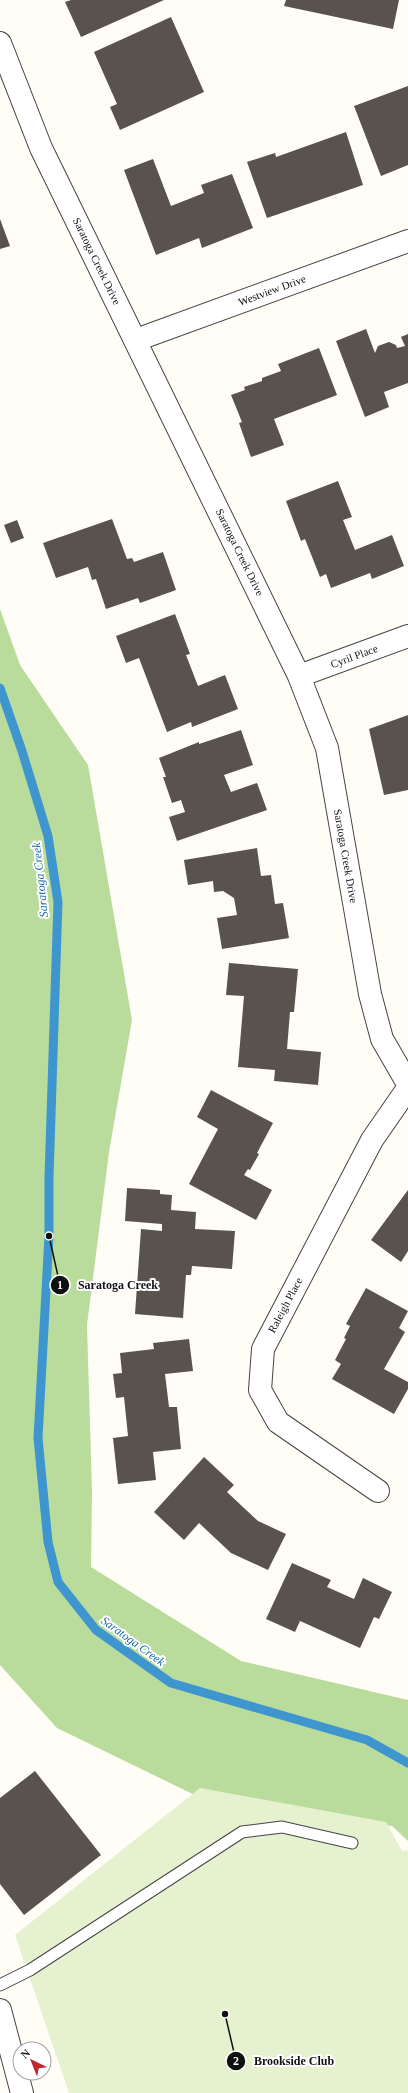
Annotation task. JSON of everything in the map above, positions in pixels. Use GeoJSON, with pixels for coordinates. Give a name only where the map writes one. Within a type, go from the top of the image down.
{"type":"FeatureCollection","features":[{"type":"Feature","properties":{"kind":"street","name":"Saratoga Creek Drive"},"geometry":{"type":"LineString","coordinates":[[0,43],[41,148],[299,676],[327,748],[370,994],[382,1039],[408,1084]]}},
{"type":"Feature","properties":{"kind":"street","name":"Westview Drive"},"geometry":{"type":"LineString","coordinates":[[136,340],[408,241]]}},
{"type":"Feature","properties":{"kind":"street","name":"Cyril Place"},"geometry":{"type":"LineString","coordinates":[[299,676],[408,636]]}},
{"type":"Feature","properties":{"kind":"street","name":"Raleigh Place"},"geometry":{"type":"LineString","coordinates":[[378,1491],[278,1422],[260,1390],[263,1348],[372,1140],[408,1088]]}},
{"type":"Feature","properties":{"kind":"street"},"geometry":{"type":"LineString","coordinates":[[0,2010],[22,2093]]}},
{"type":"Feature","properties":{"kind":"lane"},"geometry":{"type":"LineString","coordinates":[[0,1985],[30,1970],[242,1832],[282,1827],[352,1843]]}},
{"type":"Feature","properties":{"kind":"green space"},"geometry":{"type":"Polygon","coordinates":[[[0,609],[20,665],[88,765],[132,1020],[109,1152],[87,1325],[92,1491],[91,1567],[241,1661],[408,1700],[408,1841],[392,1826],[207,1801],[57,1728],[0,1665],[0,609]]]}},
{"type":"Feature","properties":{"kind":"green space"},"geometry":{"type":"Polygon","coordinates":[[[200,1788],[386,1822],[402,1851],[408,1850],[408,2093],[69,2093],[15,1935],[200,1788]]]}},
{"type":"Feature","properties":{"kind":"building"},"geometry":{"type":"Polygon","coordinates":[[[71,0],[164,0],[81,37],[65,2],[71,0]]]}},
{"type":"Feature","properties":{"kind":"building"},"geometry":{"type":"Polygon","coordinates":[[[286,0],[399,0],[393,29],[284,6],[286,0]]]}},
{"type":"Feature","properties":{"kind":"building"},"geometry":{"type":"Polygon","coordinates":[[[171,17],[204,92],[120,130],[110,107],[117,104],[94,52],[171,17]]]}},
{"type":"Feature","properties":{"kind":"building"},"geometry":{"type":"Polygon","coordinates":[[[408,86],[408,165],[381,176],[354,106],[408,86]]]}},
{"type":"Feature","properties":{"kind":"building"},"geometry":{"type":"Polygon","coordinates":[[[346,132],[363,185],[267,218],[247,162],[275,153],[276,157],[346,132]]]}},
{"type":"Feature","properties":{"kind":"building"},"geometry":{"type":"Polygon","coordinates":[[[153,159],[171,206],[204,193],[201,185],[232,174],[253,228],[202,248],[199,238],[156,255],[124,170],[153,159]]]}},
{"type":"Feature","properties":{"kind":"building"},"geometry":{"type":"Polygon","coordinates":[[[0,219],[10,246],[0,249],[0,219]]]}},
{"type":"Feature","properties":{"kind":"building"},"geometry":{"type":"Polygon","coordinates":[[[366,329],[375,353],[378,346],[389,342],[396,345],[397,348],[405,346],[401,337],[408,334],[408,383],[384,392],[389,407],[365,417],[336,341],[366,329]]]}},
{"type":"Feature","properties":{"kind":"building"},"geometry":{"type":"Polygon","coordinates":[[[319,348],[337,395],[274,419],[284,445],[251,457],[239,423],[242,422],[231,395],[245,390],[244,387],[262,381],[262,378],[281,371],[278,364],[319,348]]]}},
{"type":"Feature","properties":{"kind":"building"},"geometry":{"type":"Polygon","coordinates":[[[338,481],[352,517],[343,520],[355,550],[392,535],[404,566],[372,579],[370,573],[331,588],[326,574],[320,577],[305,539],[301,541],[286,501],[338,481]]]}},
{"type":"Feature","properties":{"kind":"building"},"geometry":{"type":"Polygon","coordinates":[[[112,519],[127,559],[132,558],[134,562],[163,552],[176,590],[140,603],[138,598],[106,609],[96,579],[92,580],[88,567],[56,578],[43,543],[112,519]]]}},
{"type":"Feature","properties":{"kind":"building"},"geometry":{"type":"Polygon","coordinates":[[[17,520],[24,538],[11,543],[4,525],[17,520]]]}},
{"type":"Feature","properties":{"kind":"building"},"geometry":{"type":"Polygon","coordinates":[[[175,614],[190,654],[186,655],[198,686],[225,675],[238,709],[192,727],[191,722],[167,732],[139,658],[126,663],[116,636],[175,614]]]}},
{"type":"Feature","properties":{"kind":"building"},"geometry":{"type":"Polygon","coordinates":[[[408,715],[408,790],[384,795],[369,729],[408,715]]]}},
{"type":"Feature","properties":{"kind":"building"},"geometry":{"type":"Polygon","coordinates":[[[241,730],[253,765],[224,775],[231,792],[257,783],[267,810],[177,841],[169,817],[185,812],[181,800],[172,803],[163,777],[166,777],[159,758],[199,742],[199,744],[241,730]]]}},
{"type":"Feature","properties":{"kind":"building"},"geometry":{"type":"Polygon","coordinates":[[[257,848],[261,876],[271,875],[275,904],[283,903],[289,938],[222,949],[217,918],[237,915],[234,898],[223,891],[214,892],[213,881],[188,885],[184,860],[257,848]]]}},
{"type":"Feature","properties":{"kind":"building"},"geometry":{"type":"Polygon","coordinates":[[[229,963],[298,969],[294,1012],[290,1012],[287,1049],[321,1052],[318,1085],[274,1081],[275,1070],[238,1067],[244,996],[226,995],[229,963]]]}},
{"type":"Feature","properties":{"kind":"building"},"geometry":{"type":"Polygon","coordinates":[[[211,1090],[273,1123],[257,1153],[259,1154],[250,1170],[248,1169],[244,1175],[272,1190],[256,1220],[189,1184],[218,1129],[197,1117],[211,1090]]]}},
{"type":"Feature","properties":{"kind":"building"},"geometry":{"type":"Polygon","coordinates":[[[127,1188],[160,1190],[160,1194],[172,1195],[171,1210],[196,1212],[195,1229],[235,1231],[232,1269],[192,1266],[191,1275],[186,1275],[183,1318],[135,1314],[141,1229],[162,1231],[162,1224],[125,1221],[127,1188]]]}},
{"type":"Feature","properties":{"kind":"building"},"geometry":{"type":"Polygon","coordinates":[[[408,1190],[408,1251],[401,1262],[371,1240],[408,1190]]]}},
{"type":"Feature","properties":{"kind":"building"},"geometry":{"type":"Polygon","coordinates":[[[366,1288],[408,1311],[399,1328],[405,1332],[384,1369],[408,1382],[408,1389],[394,1414],[332,1379],[341,1364],[335,1360],[346,1339],[344,1338],[350,1326],[346,1324],[366,1288]]]}},
{"type":"Feature","properties":{"kind":"building"},"geometry":{"type":"Polygon","coordinates":[[[189,1339],[193,1371],[165,1374],[169,1407],[177,1407],[181,1449],[153,1452],[156,1480],[118,1484],[113,1438],[128,1436],[124,1397],[116,1398],[113,1374],[122,1373],[120,1353],[154,1349],[153,1343],[189,1339]]]}},
{"type":"Feature","properties":{"kind":"building"},"geometry":{"type":"Polygon","coordinates":[[[204,1457],[234,1485],[227,1492],[258,1521],[286,1534],[268,1570],[231,1553],[199,1523],[184,1540],[154,1512],[204,1457]]]}},
{"type":"Feature","properties":{"kind":"building"},"geometry":{"type":"Polygon","coordinates":[[[292,1563],[331,1580],[327,1587],[354,1599],[363,1578],[392,1592],[379,1619],[374,1617],[360,1648],[300,1621],[295,1632],[266,1619],[292,1563]]]}},
{"type":"Feature","properties":{"kind":"building"},"geometry":{"type":"Polygon","coordinates":[[[35,1771],[101,1855],[24,1915],[0,1884],[0,1798],[35,1771]]]}},
{"type":"Feature","properties":{"kind":"waterway","name":"Saratoga Creek"},"geometry":{"type":"LineString","coordinates":[[0,688],[22,751],[48,836],[58,902],[49,1177],[49,1236],[38,1438],[48,1542],[58,1582],[96,1630],[171,1683],[367,1740],[408,1763]]}},
{"type":"Feature","properties":{"kind":"place","name":"Saratoga Creek"},"geometry":{"type":"Point","coordinates":[49,1236]}},
{"type":"Feature","properties":{"kind":"place","name":"Brookside Club"},"geometry":{"type":"Point","coordinates":[225,2014]}}]}
